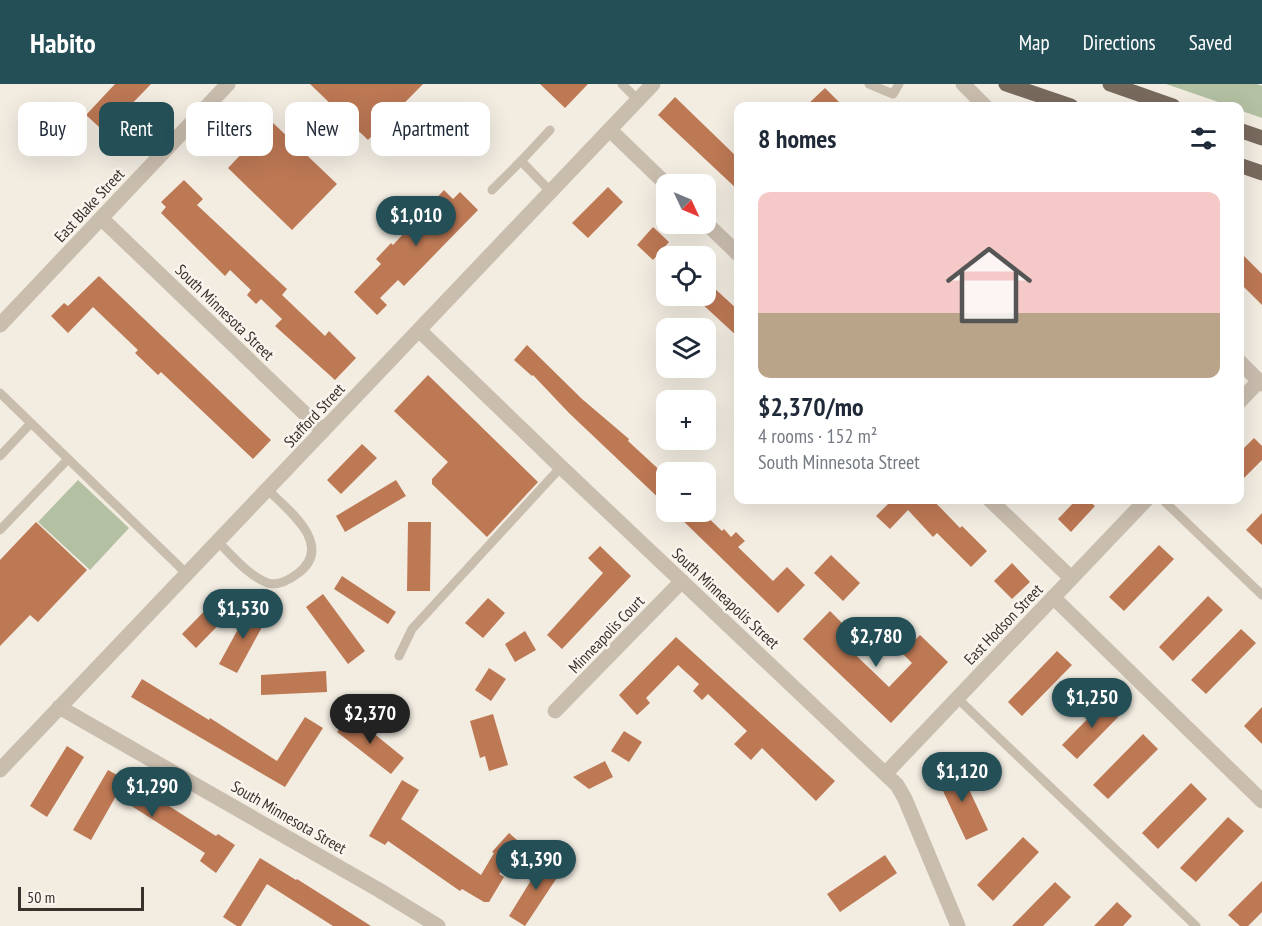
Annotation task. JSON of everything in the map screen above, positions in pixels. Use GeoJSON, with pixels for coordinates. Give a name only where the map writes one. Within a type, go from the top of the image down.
{"type":"FeatureCollection","features":[{"type":"Feature","properties":{"kind":"main road"},"geometry":{"type":"LineString","coordinates":[[1006,84],[1059,102]]}},
{"type":"Feature","properties":{"kind":"main road"},"geometry":{"type":"LineString","coordinates":[[1110,84],[1162,102]]}},
{"type":"Feature","properties":{"kind":"main road"},"geometry":{"type":"LineString","coordinates":[[1244,132],[1262,138]]}},
{"type":"Feature","properties":{"kind":"main road"},"geometry":{"type":"LineString","coordinates":[[1244,167],[1262,173]]}},
{"type":"Feature","properties":{"kind":"street","name":"East Blake Street"},"geometry":{"type":"LineString","coordinates":[[0,325],[228,84]]}},
{"type":"Feature","properties":{"kind":"street","name":"Stafford Street"},"geometry":{"type":"LineString","coordinates":[[0,770],[653,84]]}},
{"type":"Feature","properties":{"kind":"street"},"geometry":{"type":"LineString","coordinates":[[963,84],[981,102]]}},
{"type":"Feature","properties":{"kind":"street"},"geometry":{"type":"LineString","coordinates":[[610,130],[656,174]]}},
{"type":"Feature","properties":{"kind":"street","name":"South Minnesota Street"},"geometry":{"type":"LineString","coordinates":[[101,218],[323,431]]}},
{"type":"Feature","properties":{"kind":"street"},"geometry":{"type":"LineString","coordinates":[[716,233],[734,250]]}},
{"type":"Feature","properties":{"kind":"street","name":"South Minneapolis Street"},"geometry":{"type":"LineString","coordinates":[[419,330],[897,785],[958,926]]}},
{"type":"Feature","properties":{"kind":"street"},"geometry":{"type":"LineString","coordinates":[[1244,366],[1260,383],[1244,397]]}},
{"type":"Feature","properties":{"kind":"street"},"geometry":{"type":"LineString","coordinates":[[994,504],[1071,578]]}},
{"type":"Feature","properties":{"kind":"street","name":"East Hodson Street"},"geometry":{"type":"LineString","coordinates":[[886,773],[1142,504]]}},
{"type":"Feature","properties":{"kind":"street","name":"Minneapolis Court"},"geometry":{"type":"LineString","coordinates":[[555,711],[682,581]]}},
{"type":"Feature","properties":{"kind":"street"},"geometry":{"type":"LineString","coordinates":[[1053,597],[1262,801]]}},
{"type":"Feature","properties":{"kind":"street","name":"South Minnesota Street"},"geometry":{"type":"LineString","coordinates":[[59,707],[438,926]]}},
{"type":"Feature","properties":{"kind":"lane"},"geometry":{"type":"LineString","coordinates":[[622,84],[638,100]]}},
{"type":"Feature","properties":{"kind":"lane"},"geometry":{"type":"LineString","coordinates":[[869,84],[893,94],[898,84]]}},
{"type":"Feature","properties":{"kind":"lane"},"geometry":{"type":"LineString","coordinates":[[492,190],[550,130]]}},
{"type":"Feature","properties":{"kind":"lane"},"geometry":{"type":"LineString","coordinates":[[520,161],[550,191]]}},
{"type":"Feature","properties":{"kind":"lane"},"geometry":{"type":"LineString","coordinates":[[0,393],[187,574]]}},
{"type":"Feature","properties":{"kind":"lane"},"geometry":{"type":"LineString","coordinates":[[0,456],[31,423]]}},
{"type":"Feature","properties":{"kind":"lane"},"geometry":{"type":"LineString","coordinates":[[0,530],[68,459]]}},
{"type":"Feature","properties":{"kind":"lane"},"geometry":{"type":"LineString","coordinates":[[399,656],[412,629],[561,467]]}},
{"type":"Feature","properties":{"kind":"lane"},"geometry":{"type":"LineString","coordinates":[[218,542],[250,573],[269,584],[287,582],[303,570],[309,560],[312,541],[304,526],[268,490]]}},
{"type":"Feature","properties":{"kind":"lane"},"geometry":{"type":"LineString","coordinates":[[1167,504],[1262,595]]}},
{"type":"Feature","properties":{"kind":"lane"},"geometry":{"type":"LineString","coordinates":[[957,698],[1196,926]]}},
{"type":"Feature","properties":{"kind":"green space"},"geometry":{"type":"Polygon","coordinates":[[[1166,84],[1257,84],[1262,86],[1262,118],[1244,112],[1244,102],[1218,102],[1166,84]]]}},
{"type":"Feature","properties":{"kind":"green space"},"geometry":{"type":"Polygon","coordinates":[[[78,480],[129,528],[90,570],[38,522],[78,480]]]}},
{"type":"Feature","properties":{"kind":"building"},"geometry":{"type":"Polygon","coordinates":[[[115,84],[151,84],[134,102],[99,102],[99,127],[87,114],[115,84]]]}},
{"type":"Feature","properties":{"kind":"building"},"geometry":{"type":"Polygon","coordinates":[[[310,84],[423,84],[405,102],[371,102],[371,137],[368,140],[359,131],[359,102],[329,102],[310,84]]]}},
{"type":"Feature","properties":{"kind":"building"},"geometry":{"type":"Polygon","coordinates":[[[540,84],[588,84],[565,108],[540,84]]]}},
{"type":"Feature","properties":{"kind":"building"},"geometry":{"type":"Polygon","coordinates":[[[825,88],[839,102],[810,102],[825,88]]]}},
{"type":"Feature","properties":{"kind":"building"},"geometry":{"type":"Polygon","coordinates":[[[675,97],[734,154],[734,186],[658,115],[675,97]]]}},
{"type":"Feature","properties":{"kind":"building"},"geometry":{"type":"Polygon","coordinates":[[[273,123],[285,134],[285,156],[308,156],[337,184],[292,230],[228,168],[239,156],[273,156],[273,123]]]}},
{"type":"Feature","properties":{"kind":"building"},"geometry":{"type":"Polygon","coordinates":[[[184,180],[203,199],[197,205],[287,289],[282,295],[325,336],[329,331],[356,358],[335,380],[275,326],[282,319],[261,299],[256,304],[247,295],[251,290],[230,270],[225,276],[161,213],[166,207],[161,202],[184,180]]]}},
{"type":"Feature","properties":{"kind":"building"},"geometry":{"type":"Polygon","coordinates":[[[608,187],[623,202],[588,238],[572,223],[608,187]]]}},
{"type":"Feature","properties":{"kind":"building"},"geometry":{"type":"Polygon","coordinates":[[[444,190],[453,199],[460,192],[478,210],[404,286],[398,280],[380,298],[387,305],[377,315],[354,292],[381,264],[376,259],[391,243],[393,245],[444,190]]]}},
{"type":"Feature","properties":{"kind":"building"},"geometry":{"type":"Polygon","coordinates":[[[653,227],[656,234],[660,234],[669,242],[665,246],[656,246],[656,257],[653,260],[637,245],[653,227]]]}},
{"type":"Feature","properties":{"kind":"building"},"geometry":{"type":"Polygon","coordinates":[[[1244,256],[1262,274],[1262,305],[1244,287],[1244,256]]]}},
{"type":"Feature","properties":{"kind":"building"},"geometry":{"type":"Polygon","coordinates":[[[99,276],[271,440],[253,459],[161,372],[158,375],[135,353],[138,350],[93,307],[68,333],[51,316],[64,303],[68,306],[99,276]]]}},
{"type":"Feature","properties":{"kind":"building"},"geometry":{"type":"Polygon","coordinates":[[[716,290],[734,306],[734,333],[704,306],[716,306],[716,290]]]}},
{"type":"Feature","properties":{"kind":"building"},"geometry":{"type":"Polygon","coordinates":[[[527,345],[582,399],[629,439],[628,441],[656,467],[656,496],[569,413],[533,375],[514,360],[527,345]]]}},
{"type":"Feature","properties":{"kind":"building"},"geometry":{"type":"Polygon","coordinates":[[[428,375],[538,482],[487,537],[432,484],[432,479],[448,462],[394,411],[428,375]]]}},
{"type":"Feature","properties":{"kind":"building"},"geometry":{"type":"Polygon","coordinates":[[[1254,438],[1262,446],[1262,460],[1244,478],[1244,448],[1254,438]]]}},
{"type":"Feature","properties":{"kind":"building"},"geometry":{"type":"Polygon","coordinates":[[[362,444],[377,458],[341,494],[327,480],[362,444]]]}},
{"type":"Feature","properties":{"kind":"building"},"geometry":{"type":"Polygon","coordinates":[[[396,480],[406,496],[345,532],[336,516],[396,480]]]}},
{"type":"Feature","properties":{"kind":"building"},"geometry":{"type":"Polygon","coordinates":[[[888,504],[937,504],[987,551],[971,567],[937,533],[933,537],[908,510],[890,529],[876,516],[888,504]]]}},
{"type":"Feature","properties":{"kind":"building"},"geometry":{"type":"Polygon","coordinates":[[[1072,504],[1095,506],[1071,532],[1058,519],[1072,504]]]}},
{"type":"Feature","properties":{"kind":"building"},"geometry":{"type":"Polygon","coordinates":[[[1262,513],[1262,545],[1246,530],[1262,513]]]}},
{"type":"Feature","properties":{"kind":"building"},"geometry":{"type":"Polygon","coordinates":[[[36,522],[87,570],[38,622],[30,615],[0,646],[0,560],[36,522]]]}},
{"type":"Feature","properties":{"kind":"building"},"geometry":{"type":"Polygon","coordinates":[[[408,522],[431,522],[430,591],[407,591],[408,522]]]}},
{"type":"Feature","properties":{"kind":"building"},"geometry":{"type":"Polygon","coordinates":[[[684,522],[713,522],[731,537],[736,532],[745,541],[738,547],[773,581],[787,567],[805,585],[778,613],[684,522]]]}},
{"type":"Feature","properties":{"kind":"building"},"geometry":{"type":"Polygon","coordinates":[[[1159,545],[1174,559],[1124,611],[1109,597],[1159,545]]]}},
{"type":"Feature","properties":{"kind":"building"},"geometry":{"type":"Polygon","coordinates":[[[600,546],[631,576],[562,649],[547,635],[603,573],[588,558],[600,546]]]}},
{"type":"Feature","properties":{"kind":"building"},"geometry":{"type":"Polygon","coordinates":[[[831,555],[860,583],[843,601],[814,573],[831,555]]]}},
{"type":"Feature","properties":{"kind":"building"},"geometry":{"type":"Polygon","coordinates":[[[1012,563],[1030,582],[1012,599],[994,581],[1012,563]]]}},
{"type":"Feature","properties":{"kind":"building"},"geometry":{"type":"Polygon","coordinates":[[[342,576],[396,612],[388,624],[334,589],[342,576]]]}},
{"type":"Feature","properties":{"kind":"building"},"geometry":{"type":"Polygon","coordinates":[[[225,590],[239,604],[196,648],[182,634],[225,590]]]}},
{"type":"Feature","properties":{"kind":"building"},"geometry":{"type":"Polygon","coordinates":[[[323,594],[365,651],[348,664],[306,607],[323,594]]]}},
{"type":"Feature","properties":{"kind":"building"},"geometry":{"type":"Polygon","coordinates":[[[1208,596],[1223,610],[1173,661],[1159,647],[1208,596]]]}},
{"type":"Feature","properties":{"kind":"building"},"geometry":{"type":"Polygon","coordinates":[[[488,598],[505,613],[483,638],[465,623],[488,598]]]}},
{"type":"Feature","properties":{"kind":"building"},"geometry":{"type":"Polygon","coordinates":[[[249,609],[268,616],[237,673],[219,664],[249,609]]]}},
{"type":"Feature","properties":{"kind":"building"},"geometry":{"type":"Polygon","coordinates":[[[830,611],[848,629],[839,639],[889,687],[912,663],[902,653],[920,635],[948,662],[891,723],[803,639],[830,611]]]}},
{"type":"Feature","properties":{"kind":"building"},"geometry":{"type":"Polygon","coordinates":[[[1241,629],[1256,643],[1206,694],[1191,680],[1241,629]]]}},
{"type":"Feature","properties":{"kind":"building"},"geometry":{"type":"Polygon","coordinates":[[[525,631],[536,650],[515,662],[505,644],[525,631]]]}},
{"type":"Feature","properties":{"kind":"building"},"geometry":{"type":"Polygon","coordinates":[[[676,637],[835,781],[816,801],[762,748],[751,760],[734,744],[747,731],[708,694],[702,700],[693,691],[699,684],[678,665],[646,698],[650,703],[637,715],[619,695],[676,637]]]}},
{"type":"Feature","properties":{"kind":"building"},"geometry":{"type":"Polygon","coordinates":[[[1057,651],[1072,665],[1022,716],[1008,702],[1057,651]]]}},
{"type":"Feature","properties":{"kind":"building"},"geometry":{"type":"Polygon","coordinates":[[[489,668],[506,679],[491,701],[475,690],[489,668]]]}},
{"type":"Feature","properties":{"kind":"building"},"geometry":{"type":"Polygon","coordinates":[[[326,671],[327,692],[261,695],[261,675],[326,671]]]}},
{"type":"Feature","properties":{"kind":"building"},"geometry":{"type":"Polygon","coordinates":[[[142,679],[209,720],[210,718],[277,761],[305,717],[323,728],[285,787],[131,697],[142,679]]]}},
{"type":"Feature","properties":{"kind":"building"},"geometry":{"type":"Polygon","coordinates":[[[1107,699],[1122,713],[1077,759],[1062,745],[1107,699]]]}},
{"type":"Feature","properties":{"kind":"building"},"geometry":{"type":"Polygon","coordinates":[[[1262,707],[1262,744],[1244,726],[1262,707]]]}},
{"type":"Feature","properties":{"kind":"building"},"geometry":{"type":"Polygon","coordinates":[[[493,714],[508,765],[489,771],[485,756],[480,758],[470,721],[493,714]]]}},
{"type":"Feature","properties":{"kind":"building"},"geometry":{"type":"Polygon","coordinates":[[[351,715],[404,758],[391,774],[337,732],[351,715]]]}},
{"type":"Feature","properties":{"kind":"building"},"geometry":{"type":"Polygon","coordinates":[[[624,731],[642,742],[629,762],[611,751],[624,731]]]}},
{"type":"Feature","properties":{"kind":"building"},"geometry":{"type":"Polygon","coordinates":[[[1143,734],[1158,749],[1108,799],[1093,785],[1143,734]]]}},
{"type":"Feature","properties":{"kind":"building"},"geometry":{"type":"Polygon","coordinates":[[[67,746],[84,757],[47,817],[30,806],[67,746]]]}},
{"type":"Feature","properties":{"kind":"building"},"geometry":{"type":"Polygon","coordinates":[[[605,761],[613,777],[589,789],[573,777],[605,761]]]}},
{"type":"Feature","properties":{"kind":"building"},"geometry":{"type":"Polygon","coordinates":[[[958,766],[988,830],[966,840],[936,776],[958,766]]]}},
{"type":"Feature","properties":{"kind":"building"},"geometry":{"type":"Polygon","coordinates":[[[108,770],[216,836],[218,834],[235,845],[216,873],[200,861],[205,853],[116,796],[91,840],[73,830],[108,770]]]}},
{"type":"Feature","properties":{"kind":"building"},"geometry":{"type":"Polygon","coordinates":[[[402,780],[419,790],[401,819],[481,875],[494,853],[492,852],[509,833],[524,846],[499,874],[504,877],[489,902],[484,902],[462,889],[460,891],[388,841],[385,845],[369,836],[402,780]]]}},
{"type":"Feature","properties":{"kind":"building"},"geometry":{"type":"Polygon","coordinates":[[[1191,783],[1207,799],[1158,849],[1142,833],[1191,783]]]}},
{"type":"Feature","properties":{"kind":"building"},"geometry":{"type":"Polygon","coordinates":[[[1228,817],[1244,831],[1196,882],[1180,868],[1228,817]]]}},
{"type":"Feature","properties":{"kind":"building"},"geometry":{"type":"Polygon","coordinates":[[[1023,837],[1039,852],[993,901],[977,885],[1023,837]]]}},
{"type":"Feature","properties":{"kind":"building"},"geometry":{"type":"Polygon","coordinates":[[[885,855],[897,873],[840,912],[827,894],[885,855]]]}},
{"type":"Feature","properties":{"kind":"building"},"geometry":{"type":"Polygon","coordinates":[[[546,856],[564,867],[525,926],[509,916],[546,856]]]}},
{"type":"Feature","properties":{"kind":"building"},"geometry":{"type":"Polygon","coordinates":[[[260,858],[371,926],[333,926],[267,884],[241,926],[237,926],[223,917],[260,858]]]}},
{"type":"Feature","properties":{"kind":"building"},"geometry":{"type":"Polygon","coordinates":[[[1262,881],[1262,912],[1248,926],[1240,926],[1228,915],[1262,881]]]}},
{"type":"Feature","properties":{"kind":"building"},"geometry":{"type":"Polygon","coordinates":[[[1055,882],[1071,897],[1043,926],[1012,926],[1055,882]]]}},
{"type":"Feature","properties":{"kind":"building"},"geometry":{"type":"Polygon","coordinates":[[[1117,902],[1132,916],[1123,926],[1094,926],[1117,902]]]}}]}
